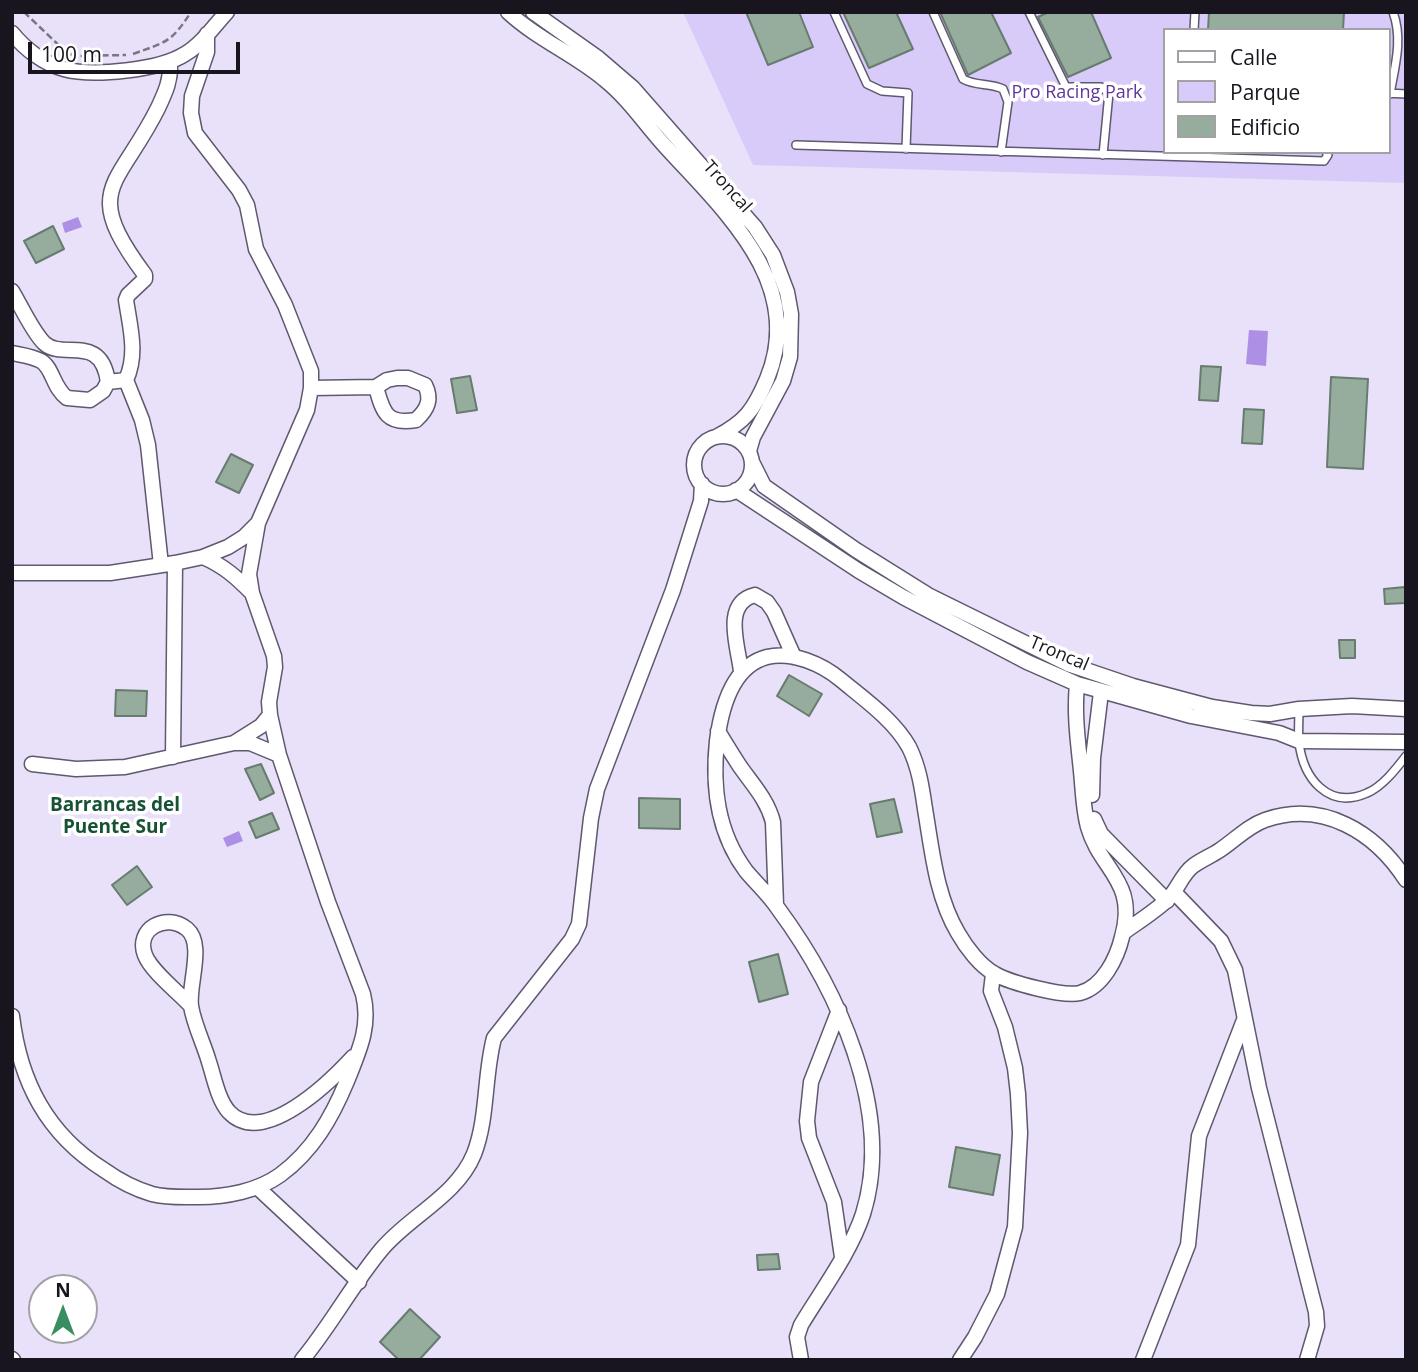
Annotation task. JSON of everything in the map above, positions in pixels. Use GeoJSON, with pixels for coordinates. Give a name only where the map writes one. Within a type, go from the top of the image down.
{"type":"FeatureCollection","features":[{"type":"Feature","properties":{"kind":"street"},"geometry":{"type":"LineString","coordinates":[[12,33],[30,52],[64,69],[103,72],[170,62],[195,47],[227,12]]}},
{"type":"Feature","properties":{"kind":"street","name":"Troncal"},"geometry":{"type":"LineString","coordinates":[[508,12],[537,36],[605,79],[626,99],[657,138],[739,228],[757,256],[773,295],[777,336],[770,371],[752,411],[735,427],[700,448],[696,457],[697,476],[702,484]]}},
{"type":"Feature","properties":{"kind":"street","name":"Troncal"},"geometry":{"type":"LineString","coordinates":[[533,12],[598,58],[633,88],[755,227],[773,255],[788,292],[792,314],[790,357],[783,381],[753,437],[748,479],[736,490],[903,597],[1027,662],[1077,684],[1191,716],[1279,733],[1299,741],[1406,742]]}},
{"type":"Feature","properties":{"kind":"street"},"geometry":{"type":"LineString","coordinates":[[12,1016],[16,1050],[34,1097],[62,1138],[88,1160],[119,1180],[151,1194],[178,1197],[234,1194],[257,1187],[278,1177],[300,1159],[337,1107],[366,1030],[363,994],[328,902],[279,754],[269,702],[275,676],[274,656],[251,593],[249,574],[258,523],[307,410],[311,371],[285,305],[256,249],[247,205],[239,190],[195,133],[191,113],[192,96],[207,52],[207,34]]}},
{"type":"Feature","properties":{"kind":"street"},"geometry":{"type":"LineString","coordinates":[[170,62],[169,85],[114,180],[109,197],[115,228],[126,250],[145,275],[145,279],[126,300],[133,358],[126,380],[142,420],[148,445],[168,564],[173,757]]}},
{"type":"Feature","properties":{"kind":"street"},"geometry":{"type":"LineString","coordinates":[[12,291],[45,344],[55,349],[86,350],[102,365],[108,382],[103,391],[90,400],[67,398],[55,386],[46,365],[40,360],[12,353]]}},
{"type":"Feature","properties":{"kind":"street"},"geometry":{"type":"LineString","coordinates":[[40,360],[45,344]]}},
{"type":"Feature","properties":{"kind":"street"},"geometry":{"type":"LineString","coordinates":[[108,382],[126,380]]}},
{"type":"Feature","properties":{"kind":"street"},"geometry":{"type":"LineString","coordinates":[[311,388],[376,387]]}},
{"type":"Feature","properties":{"kind":"street"},"geometry":{"type":"LineString","coordinates":[[716,437],[735,438],[751,457]]}},
{"type":"Feature","properties":{"kind":"street","name":"Troncal"},"geometry":{"type":"LineString","coordinates":[[751,457],[764,486],[773,494],[856,550],[928,595],[1068,664],[1133,686],[1212,707],[1270,714],[1299,709],[1352,706],[1406,709]]}},
{"type":"Feature","properties":{"kind":"street"},"geometry":{"type":"LineString","coordinates":[[302,1360],[380,1251],[435,1202],[465,1171],[474,1154],[480,1133],[489,1056],[494,1038],[572,939],[579,925],[591,818],[597,789],[673,590],[701,501],[702,484],[720,493],[736,490]]}},
{"type":"Feature","properties":{"kind":"street"},"geometry":{"type":"LineString","coordinates":[[694,522],[720,493]]}},
{"type":"Feature","properties":{"kind":"street"},"geometry":{"type":"LineString","coordinates":[[12,573],[110,573],[203,557],[228,547],[244,537],[258,523]]}},
{"type":"Feature","properties":{"kind":"street"},"geometry":{"type":"LineString","coordinates":[[203,557],[228,569],[251,593]]}},
{"type":"Feature","properties":{"kind":"street"},"geometry":{"type":"LineString","coordinates":[[741,671],[734,620],[737,606],[744,597],[755,595],[767,602],[794,657]]}},
{"type":"Feature","properties":{"kind":"street"},"geometry":{"type":"LineString","coordinates":[[801,1360],[797,1337],[801,1325],[842,1257],[863,1214],[870,1185],[872,1157],[863,1084],[839,1010],[810,955],[776,905],[745,869],[729,843],[720,815],[714,776],[718,732],[732,688],[741,671],[759,659],[774,655],[794,657],[831,672],[878,712],[900,733],[909,747],[920,779],[937,876],[949,914],[970,950],[993,974],[1047,991],[1080,993],[1094,986],[1103,977],[1114,958],[1124,932],[1125,907],[1121,884],[1094,843],[1085,817],[1074,714],[1077,684]]}},
{"type":"Feature","properties":{"kind":"street"},"geometry":{"type":"LineString","coordinates":[[1101,692],[1093,758],[1093,816],[1101,834],[1225,948],[1235,970],[1265,1114],[1316,1312],[1317,1326],[1307,1360]]}},
{"type":"Feature","properties":{"kind":"street"},"geometry":{"type":"LineString","coordinates":[[234,743],[261,726],[270,715]]}},
{"type":"Feature","properties":{"kind":"street"},"geometry":{"type":"LineString","coordinates":[[718,732],[771,812],[776,905]]}},
{"type":"Feature","properties":{"kind":"street"},"geometry":{"type":"LineString","coordinates":[[32,764],[76,769],[125,767],[234,743],[250,743],[279,754]]}},
{"type":"Feature","properties":{"kind":"street"},"geometry":{"type":"LineString","coordinates":[[1124,932],[1170,896],[1192,866],[1251,827],[1286,815],[1320,816],[1349,825],[1381,851],[1406,880]]}},
{"type":"Feature","properties":{"kind":"street"},"geometry":{"type":"LineString","coordinates":[[191,1006],[153,969],[144,953],[143,942],[151,926],[171,922],[181,925],[189,930],[194,940],[191,1006],[223,1104],[237,1119],[244,1121],[268,1120],[314,1096],[329,1084],[361,1048]]}},
{"type":"Feature","properties":{"kind":"street"},"geometry":{"type":"LineString","coordinates":[[960,1360],[997,1294],[1008,1258],[1017,1205],[1020,1133],[1018,1094],[1005,1027],[991,991],[993,974]]}},
{"type":"Feature","properties":{"kind":"street"},"geometry":{"type":"LineString","coordinates":[[839,1010],[811,1082],[807,1121],[809,1138],[834,1202],[842,1257]]}},
{"type":"Feature","properties":{"kind":"street"},"geometry":{"type":"LineString","coordinates":[[1143,1360],[1188,1245],[1199,1136],[1245,1015]]}},
{"type":"Feature","properties":{"kind":"street"},"geometry":{"type":"LineString","coordinates":[[257,1187],[359,1282]]}},
{"type":"Feature","properties":{"kind":"lane"},"geometry":{"type":"LineString","coordinates":[[834,12],[867,84],[882,91],[908,93],[906,149]]}},
{"type":"Feature","properties":{"kind":"lane"},"geometry":{"type":"LineString","coordinates":[[933,12],[963,79],[970,83],[992,84],[1003,89],[1008,103],[1002,152]]}},
{"type":"Feature","properties":{"kind":"lane"},"geometry":{"type":"LineString","coordinates":[[1029,12],[1066,87],[1101,87],[1108,93],[1103,155]]}},
{"type":"Feature","properties":{"kind":"lane"},"geometry":{"type":"LineString","coordinates":[[1390,89],[1399,44],[1393,12]]}},
{"type":"Feature","properties":{"kind":"lane"},"geometry":{"type":"LineString","coordinates":[[796,145],[1324,161],[1327,154]]}},
{"type":"Feature","properties":{"kind":"lane"},"geometry":{"type":"LineString","coordinates":[[1299,709],[1299,741],[1311,777],[1323,791],[1337,799],[1370,793],[1406,756]]}},
{"type":"Feature","properties":{"kind":"path"},"geometry":{"type":"LineString","coordinates":[[24,12],[60,48],[76,56],[129,55],[166,42],[176,34],[191,12]]}},
{"type":"Feature","properties":{"kind":"green space","name":"Pro Racing Park"},"geometry":{"type":"Polygon","coordinates":[[[683,12],[1406,12],[1406,183],[753,165],[683,12]]]}},
{"type":"Feature","properties":{"kind":"shaded area"},"geometry":{"type":"Polygon","coordinates":[[[78,217],[82,227],[65,233],[62,223],[78,217]]]}},
{"type":"Feature","properties":{"kind":"shaded area"},"geometry":{"type":"Polygon","coordinates":[[[1249,330],[1268,331],[1266,366],[1246,364],[1249,330]]]}},
{"type":"Feature","properties":{"kind":"shaded area"},"geometry":{"type":"Polygon","coordinates":[[[239,831],[243,841],[227,847],[223,838],[239,831]]]}},
{"type":"Feature","properties":{"kind":"building"},"geometry":{"type":"Polygon","coordinates":[[[746,12],[799,12],[813,47],[768,65],[746,12]]]}},
{"type":"Feature","properties":{"kind":"building"},"geometry":{"type":"Polygon","coordinates":[[[843,12],[896,12],[913,49],[869,68],[843,12]]]}},
{"type":"Feature","properties":{"kind":"building"},"geometry":{"type":"Polygon","coordinates":[[[940,12],[991,12],[1011,53],[968,75],[940,12]]]}},
{"type":"Feature","properties":{"kind":"building"},"geometry":{"type":"Polygon","coordinates":[[[1049,12],[1091,12],[1111,58],[1068,77],[1038,17],[1049,12]]]}},
{"type":"Feature","properties":{"kind":"building"},"geometry":{"type":"Polygon","coordinates":[[[1209,12],[1344,12],[1343,28],[1208,28],[1209,12]]]}},
{"type":"Feature","properties":{"kind":"building"},"geometry":{"type":"Polygon","coordinates":[[[53,226],[64,249],[36,263],[24,241],[53,226]]]}},
{"type":"Feature","properties":{"kind":"building"},"geometry":{"type":"Polygon","coordinates":[[[1201,366],[1221,367],[1218,401],[1199,400],[1201,366]]]}},
{"type":"Feature","properties":{"kind":"building"},"geometry":{"type":"Polygon","coordinates":[[[470,376],[477,410],[457,413],[451,379],[470,376]]]}},
{"type":"Feature","properties":{"kind":"building"},"geometry":{"type":"Polygon","coordinates":[[[1331,377],[1368,379],[1363,469],[1327,467],[1331,377]]]}},
{"type":"Feature","properties":{"kind":"building"},"geometry":{"type":"Polygon","coordinates":[[[1244,409],[1264,410],[1262,444],[1242,443],[1244,409]]]}},
{"type":"Feature","properties":{"kind":"building"},"geometry":{"type":"Polygon","coordinates":[[[231,454],[253,465],[239,493],[216,482],[231,454]]]}},
{"type":"Feature","properties":{"kind":"building"},"geometry":{"type":"Polygon","coordinates":[[[1405,587],[1406,603],[1385,604],[1384,589],[1405,587]]]}},
{"type":"Feature","properties":{"kind":"building"},"geometry":{"type":"Polygon","coordinates":[[[1339,640],[1355,640],[1355,658],[1340,658],[1339,640]]]}},
{"type":"Feature","properties":{"kind":"building"},"geometry":{"type":"Polygon","coordinates":[[[789,675],[822,694],[809,716],[777,696],[789,675]]]}},
{"type":"Feature","properties":{"kind":"building"},"geometry":{"type":"Polygon","coordinates":[[[116,690],[147,691],[146,716],[115,716],[116,690]]]}},
{"type":"Feature","properties":{"kind":"building"},"geometry":{"type":"Polygon","coordinates":[[[261,764],[274,793],[260,800],[245,769],[261,764]]]}},
{"type":"Feature","properties":{"kind":"building"},"geometry":{"type":"Polygon","coordinates":[[[639,798],[680,799],[680,829],[639,828],[639,798]]]}},
{"type":"Feature","properties":{"kind":"building"},"geometry":{"type":"Polygon","coordinates":[[[894,799],[902,832],[877,837],[870,804],[894,799]]]}},
{"type":"Feature","properties":{"kind":"building"},"geometry":{"type":"Polygon","coordinates":[[[272,813],[279,829],[256,838],[249,822],[272,813]]]}},
{"type":"Feature","properties":{"kind":"building"},"geometry":{"type":"Polygon","coordinates":[[[137,866],[152,887],[127,905],[112,885],[137,866]]]}},
{"type":"Feature","properties":{"kind":"building"},"geometry":{"type":"Polygon","coordinates":[[[778,954],[788,994],[759,1002],[749,962],[778,954]]]}},
{"type":"Feature","properties":{"kind":"building"},"geometry":{"type":"Polygon","coordinates":[[[956,1147],[1000,1155],[993,1195],[949,1187],[956,1147]]]}},
{"type":"Feature","properties":{"kind":"building"},"geometry":{"type":"Polygon","coordinates":[[[778,1254],[780,1269],[758,1270],[757,1255],[778,1254]]]}},
{"type":"Feature","properties":{"kind":"building"},"geometry":{"type":"Polygon","coordinates":[[[410,1309],[440,1337],[419,1360],[399,1360],[380,1342],[410,1309]]]}},
{"type":"Feature","properties":{"kind":"district","name":"Barrancas del Puente Sur"},"geometry":{"type":"Point","coordinates":[115,817]}}]}
